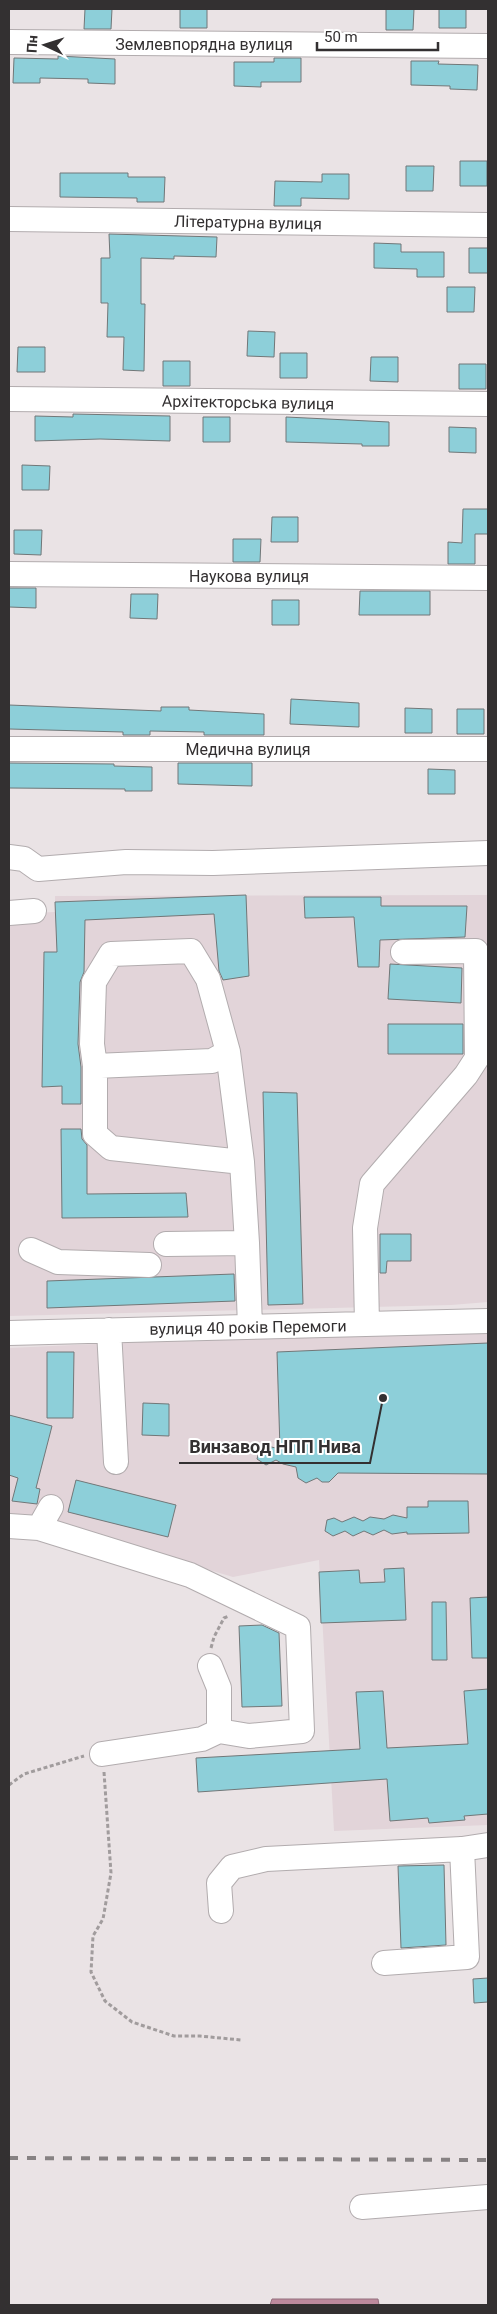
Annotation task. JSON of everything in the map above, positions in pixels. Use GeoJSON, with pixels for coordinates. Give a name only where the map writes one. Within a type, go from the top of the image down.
{"type":"FeatureCollection","features":[{"type":"Feature","properties":{"kind":"street","name":"Землевпорядна вулиця"},"geometry":{"type":"LineString","coordinates":[[9,42],[488,46]]}},
{"type":"Feature","properties":{"kind":"street","name":"Літературна вулиця"},"geometry":{"type":"LineString","coordinates":[[9,219],[488,225]]}},
{"type":"Feature","properties":{"kind":"street","name":"Архітекторська вулиця"},"geometry":{"type":"LineString","coordinates":[[9,399],[488,404]]}},
{"type":"Feature","properties":{"kind":"street","name":"Наукова вулиця"},"geometry":{"type":"LineString","coordinates":[[9,574],[488,578]]}},
{"type":"Feature","properties":{"kind":"street","name":"Медична вулиця"},"geometry":{"type":"LineString","coordinates":[[9,749],[488,750]]}},
{"type":"Feature","properties":{"kind":"street"},"geometry":{"type":"LineString","coordinates":[[9,857],[24,860],[38,869],[126,862],[213,863],[488,853]]}},
{"type":"Feature","properties":{"kind":"street"},"geometry":{"type":"LineString","coordinates":[[9,913],[34,911]]}},
{"type":"Feature","properties":{"kind":"street"},"geometry":{"type":"LineString","coordinates":[[242,1162],[111,1148],[95,1134],[95,1066],[92,1044],[94,982],[111,954],[191,951],[208,979],[228,1052],[242,1162],[250,1327]]}},
{"type":"Feature","properties":{"kind":"street"},"geometry":{"type":"LineString","coordinates":[[367,1324],[366,1228],[372,1184],[478,1058],[476,951],[403,952]]}},
{"type":"Feature","properties":{"kind":"street"},"geometry":{"type":"LineString","coordinates":[[95,1066],[212,1061],[228,1052]]}},
{"type":"Feature","properties":{"kind":"street"},"geometry":{"type":"LineString","coordinates":[[166,1244],[247,1243]]}},
{"type":"Feature","properties":{"kind":"street"},"geometry":{"type":"LineString","coordinates":[[31,1250],[58,1262],[149,1265]]}},
{"type":"Feature","properties":{"kind":"street","name":"вулиця 40 років Перемоги"},"geometry":{"type":"LineString","coordinates":[[9,1333],[488,1321]]}},
{"type":"Feature","properties":{"kind":"street"},"geometry":{"type":"LineString","coordinates":[[110,1330],[116,1462]]}},
{"type":"Feature","properties":{"kind":"street"},"geometry":{"type":"LineString","coordinates":[[39,1528],[51,1507]]}},
{"type":"Feature","properties":{"kind":"street"},"geometry":{"type":"LineString","coordinates":[[9,1526],[39,1528],[190,1575],[246,1604],[298,1626],[302,1731],[249,1736],[219,1731],[202,1740],[102,1754]]}},
{"type":"Feature","properties":{"kind":"street"},"geometry":{"type":"LineString","coordinates":[[210,1666],[219,1688],[219,1731]]}},
{"type":"Feature","properties":{"kind":"street"},"geometry":{"type":"LineString","coordinates":[[221,1911],[219,1883],[232,1867],[266,1858],[462,1850],[488,1844]]}},
{"type":"Feature","properties":{"kind":"street"},"geometry":{"type":"LineString","coordinates":[[384,1963],[466,1958],[462,1850]]}},
{"type":"Feature","properties":{"kind":"street"},"geometry":{"type":"LineString","coordinates":[[362,2207],[488,2197]]}},
{"type":"Feature","properties":{"kind":"path"},"geometry":{"type":"LineString","coordinates":[[210,1666],[210,1655],[214,1638],[224,1618],[244,1610],[246,1604]]}},
{"type":"Feature","properties":{"kind":"path"},"geometry":{"type":"LineString","coordinates":[[9,1785],[24,1774],[83,1756],[102,1754],[111,1873],[104,1920],[93,1936],[91,1972],[105,2001],[132,2022],[174,2036],[200,2036],[242,2040]]}},
{"type":"Feature","properties":{"kind":"shaded area"},"geometry":{"type":"Polygon","coordinates":[[[488,895],[488,1302],[451,1305],[9,1316],[9,914],[55,912],[55,896],[488,895]]]}},
{"type":"Feature","properties":{"kind":"shaded area"},"geometry":{"type":"Polygon","coordinates":[[[468,1330],[488,1333],[488,1825],[334,1831],[319,1560],[233,1577],[176,1560],[9,1517],[9,1348],[139,1342],[153,1337],[468,1330]]]}},
{"type":"Feature","properties":{"kind":"shaded area"},"geometry":{"type":"Polygon","coordinates":[[[272,2299],[378,2299],[379,2305],[270,2305],[272,2299]]]}},
{"type":"Feature","properties":{"kind":"building"},"geometry":{"type":"Polygon","coordinates":[[[85,9],[112,9],[111,29],[84,29],[85,9]]]}},
{"type":"Feature","properties":{"kind":"building"},"geometry":{"type":"Polygon","coordinates":[[[180,9],[207,9],[207,28],[180,28],[180,9]]]}},
{"type":"Feature","properties":{"kind":"building"},"geometry":{"type":"Polygon","coordinates":[[[386,9],[414,9],[413,30],[386,30],[386,9]]]}},
{"type":"Feature","properties":{"kind":"building"},"geometry":{"type":"Polygon","coordinates":[[[439,9],[466,9],[466,28],[439,28],[439,9]]]}},
{"type":"Feature","properties":{"kind":"building"},"geometry":{"type":"Polygon","coordinates":[[[58,56],[115,59],[115,84],[88,83],[88,79],[40,78],[40,83],[13,83],[14,58],[58,59],[58,56]]]}},
{"type":"Feature","properties":{"kind":"building"},"geometry":{"type":"Polygon","coordinates":[[[274,58],[301,58],[301,82],[261,82],[261,87],[234,86],[234,62],[274,62],[274,58]]]}},
{"type":"Feature","properties":{"kind":"building"},"geometry":{"type":"Polygon","coordinates":[[[411,61],[439,61],[438,64],[478,65],[477,90],[450,89],[450,86],[411,85],[411,61]]]}},
{"type":"Feature","properties":{"kind":"building"},"geometry":{"type":"Polygon","coordinates":[[[460,161],[487,161],[487,186],[460,186],[460,161]]]}},
{"type":"Feature","properties":{"kind":"building"},"geometry":{"type":"Polygon","coordinates":[[[406,166],[434,166],[433,191],[406,191],[406,166]]]}},
{"type":"Feature","properties":{"kind":"building"},"geometry":{"type":"Polygon","coordinates":[[[60,173],[128,173],[128,177],[165,177],[164,202],[137,202],[137,198],[60,197],[60,173]]]}},
{"type":"Feature","properties":{"kind":"building"},"geometry":{"type":"Polygon","coordinates":[[[322,174],[349,174],[349,199],[301,198],[301,206],[274,206],[275,181],[322,182],[322,174]]]}},
{"type":"Feature","properties":{"kind":"building"},"geometry":{"type":"Polygon","coordinates":[[[109,234],[217,237],[216,257],[174,256],[174,259],[141,258],[141,304],[145,304],[144,371],[123,370],[124,337],[107,337],[108,303],[101,303],[101,258],[110,258],[109,234]]]}},
{"type":"Feature","properties":{"kind":"building"},"geometry":{"type":"Polygon","coordinates":[[[374,243],[401,244],[401,252],[444,252],[444,277],[417,277],[417,269],[374,268],[374,243]]]}},
{"type":"Feature","properties":{"kind":"building"},"geometry":{"type":"Polygon","coordinates":[[[469,248],[488,248],[488,273],[469,273],[469,248]]]}},
{"type":"Feature","properties":{"kind":"building"},"geometry":{"type":"Polygon","coordinates":[[[447,287],[475,287],[474,312],[447,312],[447,287]]]}},
{"type":"Feature","properties":{"kind":"building"},"geometry":{"type":"Polygon","coordinates":[[[248,331],[275,332],[274,357],[247,356],[248,331]]]}},
{"type":"Feature","properties":{"kind":"building"},"geometry":{"type":"Polygon","coordinates":[[[18,347],[45,347],[45,372],[17,372],[18,347]]]}},
{"type":"Feature","properties":{"kind":"building"},"geometry":{"type":"Polygon","coordinates":[[[280,353],[307,353],[307,378],[280,378],[280,353]]]}},
{"type":"Feature","properties":{"kind":"building"},"geometry":{"type":"Polygon","coordinates":[[[371,357],[398,357],[398,382],[370,381],[371,357]]]}},
{"type":"Feature","properties":{"kind":"building"},"geometry":{"type":"Polygon","coordinates":[[[163,361],[190,361],[190,386],[163,386],[163,361]]]}},
{"type":"Feature","properties":{"kind":"building"},"geometry":{"type":"Polygon","coordinates":[[[459,364],[486,364],[486,389],[459,389],[459,364]]]}},
{"type":"Feature","properties":{"kind":"building"},"geometry":{"type":"Polygon","coordinates":[[[73,414],[170,416],[170,441],[100,439],[35,441],[35,416],[73,417],[73,414]]]}},
{"type":"Feature","properties":{"kind":"building"},"geometry":{"type":"Polygon","coordinates":[[[203,417],[230,417],[230,442],[203,442],[203,417]]]}},
{"type":"Feature","properties":{"kind":"building"},"geometry":{"type":"Polygon","coordinates":[[[286,417],[389,422],[389,446],[286,442],[286,417]]]}},
{"type":"Feature","properties":{"kind":"building"},"geometry":{"type":"Polygon","coordinates":[[[449,427],[476,428],[476,453],[449,452],[449,427]]]}},
{"type":"Feature","properties":{"kind":"building"},"geometry":{"type":"Polygon","coordinates":[[[22,465],[50,466],[49,490],[22,490],[22,465]]]}},
{"type":"Feature","properties":{"kind":"building"},"geometry":{"type":"Polygon","coordinates":[[[463,509],[488,509],[488,534],[475,534],[475,564],[448,564],[448,542],[462,543],[463,509]]]}},
{"type":"Feature","properties":{"kind":"building"},"geometry":{"type":"Polygon","coordinates":[[[272,517],[298,517],[298,542],[271,542],[272,517]]]}},
{"type":"Feature","properties":{"kind":"building"},"geometry":{"type":"Polygon","coordinates":[[[14,530],[42,530],[41,555],[14,554],[14,530]]]}},
{"type":"Feature","properties":{"kind":"building"},"geometry":{"type":"Polygon","coordinates":[[[233,539],[261,539],[260,562],[233,562],[233,539]]]}},
{"type":"Feature","properties":{"kind":"building"},"geometry":{"type":"Polygon","coordinates":[[[9,588],[36,588],[36,608],[9,607],[9,588]]]}},
{"type":"Feature","properties":{"kind":"building"},"geometry":{"type":"Polygon","coordinates":[[[360,591],[430,591],[430,615],[359,615],[360,591]]]}},
{"type":"Feature","properties":{"kind":"building"},"geometry":{"type":"Polygon","coordinates":[[[131,594],[158,594],[157,619],[130,618],[131,594]]]}},
{"type":"Feature","properties":{"kind":"building"},"geometry":{"type":"Polygon","coordinates":[[[272,600],[299,600],[299,625],[272,625],[272,600]]]}},
{"type":"Feature","properties":{"kind":"building"},"geometry":{"type":"Polygon","coordinates":[[[291,699],[359,703],[359,727],[290,724],[291,699]]]}},
{"type":"Feature","properties":{"kind":"building"},"geometry":{"type":"Polygon","coordinates":[[[9,705],[161,711],[161,707],[189,707],[189,710],[264,714],[264,735],[204,735],[204,732],[150,731],[150,735],[123,735],[123,732],[9,729],[9,705]]]}},
{"type":"Feature","properties":{"kind":"building"},"geometry":{"type":"Polygon","coordinates":[[[405,708],[432,709],[432,733],[405,733],[405,708]]]}},
{"type":"Feature","properties":{"kind":"building"},"geometry":{"type":"Polygon","coordinates":[[[457,709],[484,709],[484,734],[457,734],[457,709]]]}},
{"type":"Feature","properties":{"kind":"building"},"geometry":{"type":"Polygon","coordinates":[[[9,763],[114,764],[114,766],[152,767],[152,791],[9,788],[9,763]]]}},
{"type":"Feature","properties":{"kind":"building"},"geometry":{"type":"Polygon","coordinates":[[[178,763],[252,763],[252,786],[178,784],[178,763]]]}},
{"type":"Feature","properties":{"kind":"building"},"geometry":{"type":"Polygon","coordinates":[[[428,769],[455,770],[455,794],[428,794],[428,769]]]}},
{"type":"Feature","properties":{"kind":"building"},"geometry":{"type":"Polygon","coordinates":[[[246,895],[249,976],[223,980],[219,971],[214,914],[85,920],[84,972],[80,982],[78,1044],[81,1067],[81,1104],[62,1104],[62,1086],[42,1087],[44,952],[57,952],[55,902],[246,895]]]}},
{"type":"Feature","properties":{"kind":"building"},"geometry":{"type":"Polygon","coordinates":[[[304,897],[381,897],[381,906],[467,906],[465,937],[380,940],[379,967],[358,967],[354,917],[305,918],[304,897]]]}},
{"type":"Feature","properties":{"kind":"building"},"geometry":{"type":"Polygon","coordinates":[[[390,964],[462,968],[461,1003],[388,999],[390,964]]]}},
{"type":"Feature","properties":{"kind":"building"},"geometry":{"type":"Polygon","coordinates":[[[388,1024],[463,1024],[463,1054],[388,1054],[388,1024]]]}},
{"type":"Feature","properties":{"kind":"building"},"geometry":{"type":"Polygon","coordinates":[[[263,1092],[297,1093],[303,1304],[268,1305],[263,1092]]]}},
{"type":"Feature","properties":{"kind":"building"},"geometry":{"type":"Polygon","coordinates":[[[61,1129],[81,1129],[82,1139],[87,1145],[87,1194],[186,1193],[188,1217],[62,1218],[61,1129]]]}},
{"type":"Feature","properties":{"kind":"building"},"geometry":{"type":"Polygon","coordinates":[[[380,1234],[411,1234],[411,1261],[387,1261],[386,1273],[380,1273],[380,1234]]]}},
{"type":"Feature","properties":{"kind":"building"},"geometry":{"type":"Polygon","coordinates":[[[234,1274],[235,1301],[47,1308],[47,1281],[234,1274]]]}},
{"type":"Feature","properties":{"kind":"building"},"geometry":{"type":"Polygon","coordinates":[[[488,1343],[488,1474],[338,1473],[329,1482],[322,1482],[317,1478],[306,1483],[298,1478],[296,1467],[276,1460],[266,1465],[257,1459],[260,1448],[254,1443],[280,1449],[277,1352],[488,1343]]]}},
{"type":"Feature","properties":{"kind":"building"},"geometry":{"type":"Polygon","coordinates":[[[47,1352],[74,1352],[73,1418],[47,1418],[47,1352]]]}},
{"type":"Feature","properties":{"kind":"building"},"geometry":{"type":"Polygon","coordinates":[[[143,1403],[169,1404],[169,1436],[142,1435],[143,1403]]]}},
{"type":"Feature","properties":{"kind":"building"},"geometry":{"type":"Polygon","coordinates":[[[9,1415],[52,1426],[36,1488],[40,1489],[37,1504],[12,1501],[18,1478],[9,1475],[9,1415]]]}},
{"type":"Feature","properties":{"kind":"building"},"geometry":{"type":"Polygon","coordinates":[[[76,1480],[176,1505],[168,1537],[68,1512],[76,1480]]]}},
{"type":"Feature","properties":{"kind":"building"},"geometry":{"type":"Polygon","coordinates":[[[428,1501],[468,1501],[469,1533],[407,1534],[407,1532],[392,1534],[384,1530],[373,1535],[364,1531],[353,1536],[345,1531],[333,1536],[325,1531],[327,1520],[334,1518],[342,1522],[354,1517],[363,1521],[370,1517],[384,1519],[393,1515],[407,1518],[407,1507],[428,1507],[428,1501]]]}},
{"type":"Feature","properties":{"kind":"building"},"geometry":{"type":"Polygon","coordinates":[[[404,1568],[406,1620],[321,1623],[319,1572],[359,1570],[360,1583],[385,1582],[384,1569],[404,1568]]]}},
{"type":"Feature","properties":{"kind":"building"},"geometry":{"type":"Polygon","coordinates":[[[488,1597],[488,1658],[472,1658],[470,1598],[488,1597]]]}},
{"type":"Feature","properties":{"kind":"building"},"geometry":{"type":"Polygon","coordinates":[[[432,1602],[446,1602],[447,1660],[432,1660],[432,1602]]]}},
{"type":"Feature","properties":{"kind":"building"},"geometry":{"type":"Polygon","coordinates":[[[262,1625],[279,1633],[282,1706],[242,1707],[239,1626],[262,1625]]]}},
{"type":"Feature","properties":{"kind":"building"},"geometry":{"type":"Polygon","coordinates":[[[488,1689],[488,1814],[464,1816],[465,1820],[429,1823],[428,1818],[390,1821],[387,1779],[198,1792],[196,1758],[360,1749],[356,1692],[383,1691],[387,1748],[468,1744],[464,1691],[488,1689]]]}},
{"type":"Feature","properties":{"kind":"building"},"geometry":{"type":"Polygon","coordinates":[[[444,1865],[446,1945],[401,1948],[398,1866],[444,1865]]]}},
{"type":"Feature","properties":{"kind":"building"},"geometry":{"type":"Polygon","coordinates":[[[488,1978],[488,2002],[474,2003],[473,1979],[488,1978]]]}},
{"type":"Feature","properties":{"kind":"railway"},"geometry":{"type":"LineString","coordinates":[[9,2158],[488,2160]]}},
{"type":"Feature","properties":{"kind":"place","name":"Винзавод НПП Нива"},"geometry":{"type":"Point","coordinates":[383,1398]}}]}
